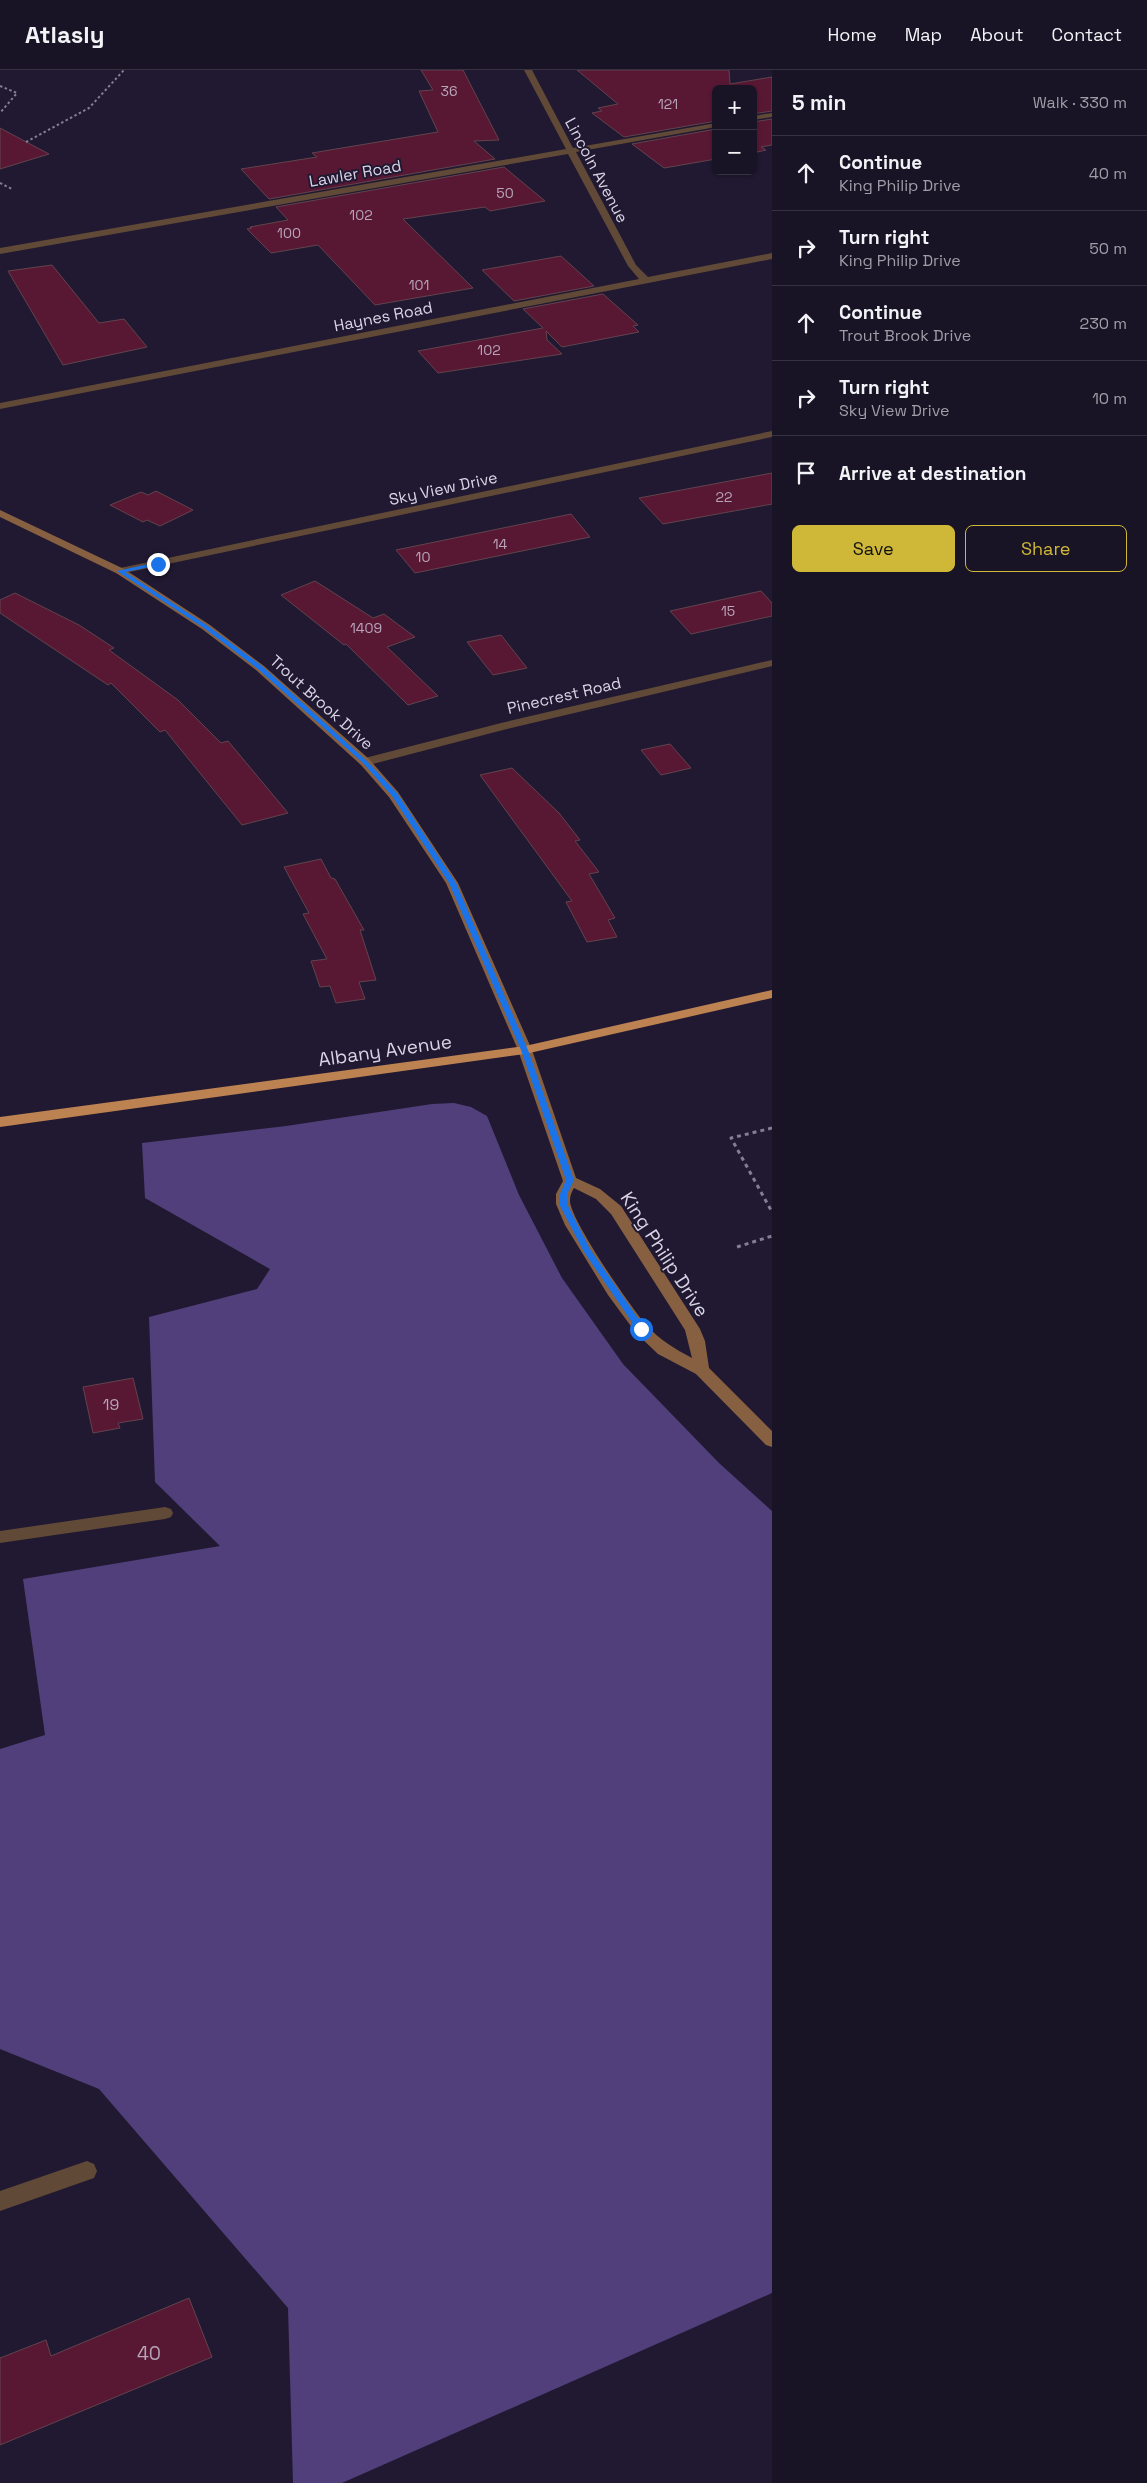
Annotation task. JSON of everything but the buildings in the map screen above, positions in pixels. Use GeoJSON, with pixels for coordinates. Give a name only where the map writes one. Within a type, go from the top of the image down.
{"type":"FeatureCollection","features":[{"type":"Feature","properties":{"kind":"highway","name":"Albany Avenue"},"geometry":{"type":"LineString","coordinates":[[0,1122],[525,1050],[772,994]]}},
{"type":"Feature","properties":{"kind":"main road","name":"Trout Brook Drive"},"geometry":{"type":"LineString","coordinates":[[0,513],[120,571],[206,627],[260,668],[365,762],[394,795],[452,883],[525,1050]]}},
{"type":"Feature","properties":{"kind":"main road"},"geometry":{"type":"LineString","coordinates":[[525,1050],[570,1180],[564,1194],[563,1204],[572,1224],[613,1291],[652,1342],[702,1370],[772,1440]]}},
{"type":"Feature","properties":{"kind":"main road","name":"King Philip Drive"},"geometry":{"type":"LineString","coordinates":[[570,1180],[594,1190],[606,1198],[616,1210],[692,1329],[697,1341],[702,1370]]}},
{"type":"Feature","properties":{"kind":"street","name":"Lincoln Avenue"},"geometry":{"type":"LineString","coordinates":[[528,70],[569,151],[632,266],[645,280]]}},
{"type":"Feature","properties":{"kind":"street"},"geometry":{"type":"LineString","coordinates":[[757,117],[772,115]]}},
{"type":"Feature","properties":{"kind":"street","name":"Lawler Road"},"geometry":{"type":"LineString","coordinates":[[0,251],[712,126]]}},
{"type":"Feature","properties":{"kind":"street","name":"Haynes Road"},"geometry":{"type":"LineString","coordinates":[[0,406],[772,256]]}},
{"type":"Feature","properties":{"kind":"street","name":"Sky View Drive"},"geometry":{"type":"LineString","coordinates":[[120,571],[772,434]]}},
{"type":"Feature","properties":{"kind":"street","name":"Pinecrest Road"},"geometry":{"type":"LineString","coordinates":[[365,762],[501,726],[772,663]]}},
{"type":"Feature","properties":{"kind":"street"},"geometry":{"type":"LineString","coordinates":[[0,1537],[165,1513]]}},
{"type":"Feature","properties":{"kind":"street"},"geometry":{"type":"LineString","coordinates":[[0,2201],[87,2171]]}},
{"type":"Feature","properties":{"kind":"path"},"geometry":{"type":"LineString","coordinates":[[26,142],[88,108],[124,70]]}},
{"type":"Feature","properties":{"kind":"path"},"geometry":{"type":"LineString","coordinates":[[0,86],[17,93],[0,113]]}},
{"type":"Feature","properties":{"kind":"path"},"geometry":{"type":"LineString","coordinates":[[0,183],[12,189]]}},
{"type":"Feature","properties":{"kind":"path"},"geometry":{"type":"LineString","coordinates":[[772,1128],[732,1138],[772,1212]]}},
{"type":"Feature","properties":{"kind":"path"},"geometry":{"type":"LineString","coordinates":[[738,1247],[772,1236]]}},
{"type":"Feature","properties":{"kind":"shaded area"},"geometry":{"type":"Polygon","coordinates":[[[454,1103],[471,1107],[487,1116],[519,1195],[562,1278],[623,1364],[719,1463],[772,1511],[772,2293],[342,2483],[293,2483],[288,2308],[99,2089],[0,2049],[0,1749],[45,1735],[23,1579],[220,1546],[155,1482],[149,1317],[257,1289],[270,1269],[145,1198],[142,1143],[286,1126],[432,1104],[454,1103]]]}},
{"type":"Feature","properties":{"kind":"route"},"geometry":{"type":"LineString","coordinates":[[158,564],[120,571],[206,627],[260,668],[365,762],[394,795],[452,883],[525,1050],[562,1163],[570,1180],[564,1194],[563,1204],[587,1250],[613,1291],[641,1329]]}}]}
